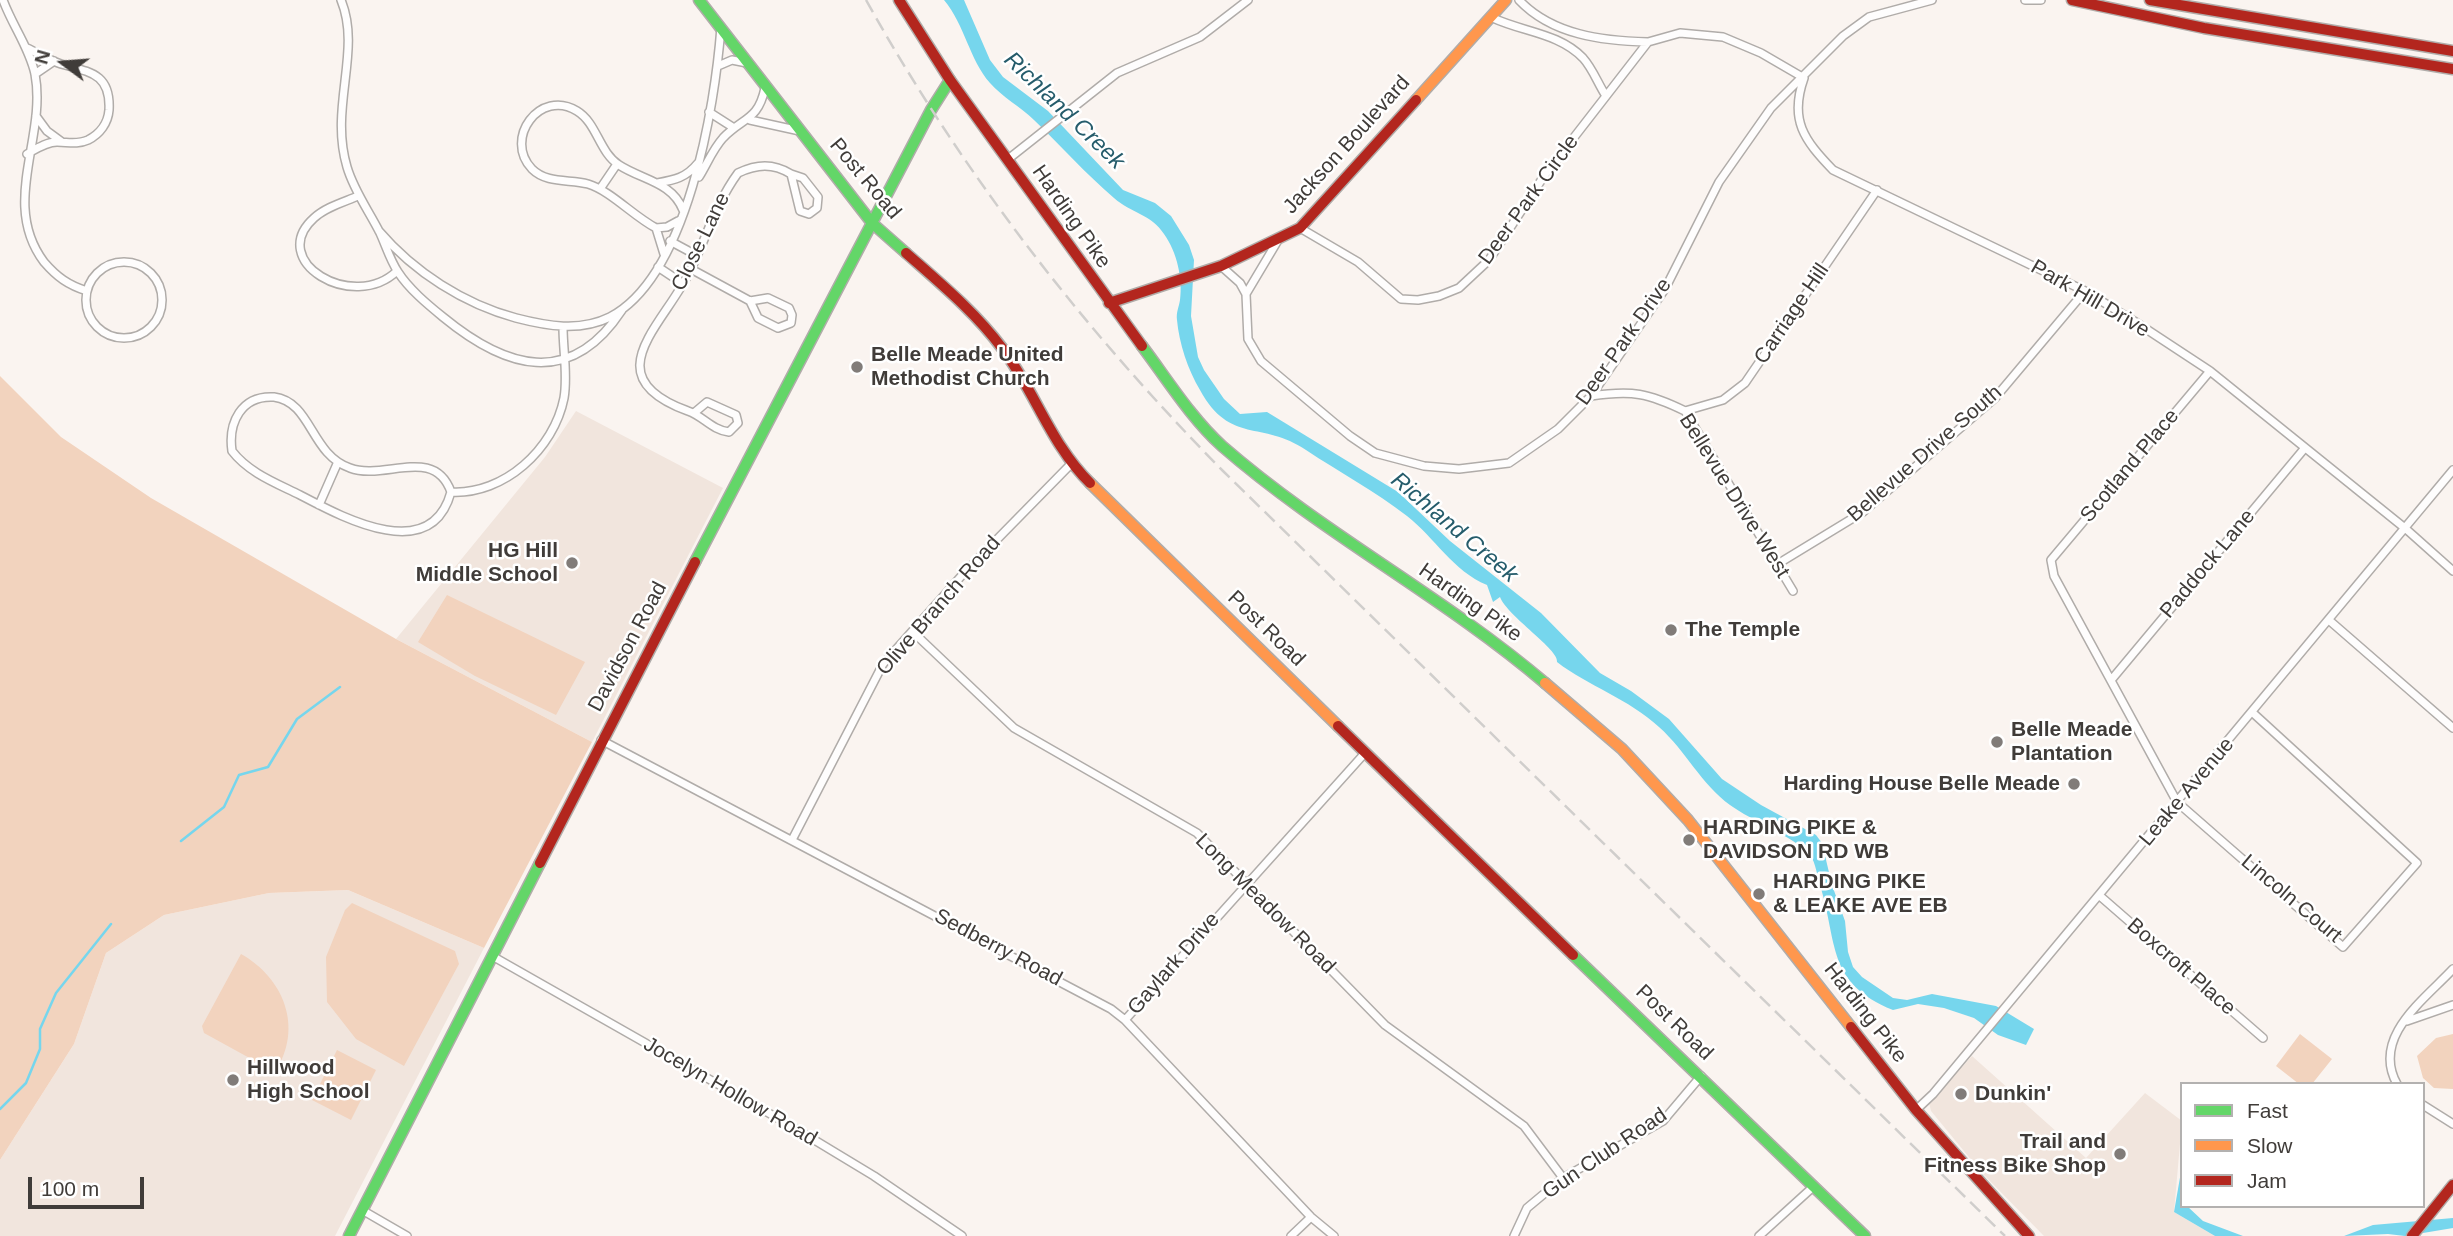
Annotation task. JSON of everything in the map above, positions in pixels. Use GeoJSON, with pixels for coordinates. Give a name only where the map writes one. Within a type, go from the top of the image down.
{"type":"FeatureCollection","features":[{"type":"Feature","properties":{"kind":"street"},"geometry":{"type":"LineString","coordinates":[[2,0],[27,48],[35,74],[36,115],[21,191],[23,218],[40,257],[68,285],[87,291]]}},
{"type":"Feature","properties":{"kind":"street"},"geometry":{"type":"LineString","coordinates":[[341,0],[347,16],[349,44],[339,139],[358,196],[379,231],[397,271],[429,306],[491,352],[520,360],[563,360],[603,334],[658,267],[702,159],[718,65],[721,27]]}},
{"type":"Feature","properties":{"kind":"street","name":"Post Road"},"geometry":{"type":"LineString","coordinates":[[699,0],[872,223],[966,306],[1003,349],[1071,464],[1365,753],[1865,1236]]}},
{"type":"Feature","properties":{"kind":"street","name":"Harding Pike"},"geometry":{"type":"LineString","coordinates":[[899,0],[950,80],[1109,303],[1190,410],[1229,451],[1314,519],[1499,646],[1622,749],[1688,820],[1916,1110],[2029,1236]]}},
{"type":"Feature","properties":{"kind":"street"},"geometry":{"type":"LineString","coordinates":[[1007,160],[1117,74],[1200,37],[1248,0]]}},
{"type":"Feature","properties":{"kind":"street","name":"Jackson Boulevard"},"geometry":{"type":"LineString","coordinates":[[1109,303],[1221,266],[1277,242],[1300,228],[1458,51],[1493,18],[1506,0]]}},
{"type":"Feature","properties":{"kind":"street"},"geometry":{"type":"LineString","coordinates":[[1519,0],[1543,18],[1590,38],[1648,42],[1680,33],[1723,37],[1761,53],[1804,78]]}},
{"type":"Feature","properties":{"kind":"street","name":"Deer Park Drive"},"geometry":{"type":"LineString","coordinates":[[1246,294],[1248,339],[1261,361],[1350,436],[1376,453],[1405,463],[1460,469],[1509,463],[1558,429],[1591,396],[1665,289],[1719,182],[1771,108],[1804,78],[1843,36],[1869,17],[1932,0]]}},
{"type":"Feature","properties":{"kind":"street"},"geometry":{"type":"LineString","coordinates":[[2025,0],[2040,0]]}},
{"type":"Feature","properties":{"kind":"street"},"geometry":{"type":"LineString","coordinates":[[2072,0],[2204,27],[2453,69]]}},
{"type":"Feature","properties":{"kind":"street"},"geometry":{"type":"LineString","coordinates":[[2150,0],[2453,51]]}},
{"type":"Feature","properties":{"kind":"street"},"geometry":{"type":"LineString","coordinates":[[1493,18],[1542,33],[1577,53],[1588,65],[1606,96]]}},
{"type":"Feature","properties":{"kind":"street","name":"Deer Park Circle"},"geometry":{"type":"LineString","coordinates":[[1300,228],[1358,262],[1401,299],[1418,300],[1459,288],[1489,260],[1544,176],[1648,42]]}},
{"type":"Feature","properties":{"kind":"street"},"geometry":{"type":"LineString","coordinates":[[2420,63],[2423,45]]}},
{"type":"Feature","properties":{"kind":"street"},"geometry":{"type":"LineString","coordinates":[[27,48],[54,61],[81,67],[96,75],[106,88],[109,101],[108,116],[100,131],[80,143],[43,145],[27,154]]}},
{"type":"Feature","properties":{"kind":"street"},"geometry":{"type":"LineString","coordinates":[[718,65],[732,60],[747,63]]}},
{"type":"Feature","properties":{"kind":"street"},"geometry":{"type":"LineString","coordinates":[[35,74],[54,61]]}},
{"type":"Feature","properties":{"kind":"street","name":"Park Hill Drive"},"geometry":{"type":"LineString","coordinates":[[1804,78],[1796,99],[1800,123],[1813,149],[1833,170],[2085,291],[2210,371],[2406,529],[2453,571]]}},
{"type":"Feature","properties":{"kind":"street","name":"Davidson Road"},"geometry":{"type":"LineString","coordinates":[[349,1236],[494,957],[601,740],[872,223],[950,80]]}},
{"type":"Feature","properties":{"kind":"street"},"geometry":{"type":"LineString","coordinates":[[691,191],[717,145],[734,128],[750,120],[761,104],[765,88]]}},
{"type":"Feature","properties":{"kind":"street"},"geometry":{"type":"LineString","coordinates":[[678,221],[667,227],[656,228],[636,218],[600,189],[589,184],[544,177],[533,170],[522,149],[526,123],[544,108],[569,107],[584,116],[617,164],[656,183],[678,199],[683,211]]}},
{"type":"Feature","properties":{"kind":"street"},"geometry":{"type":"LineString","coordinates":[[709,112],[734,128]]}},
{"type":"Feature","properties":{"kind":"street"},"geometry":{"type":"LineString","coordinates":[[36,115],[47,131],[62,143]]}},
{"type":"Feature","properties":{"kind":"street"},"geometry":{"type":"LineString","coordinates":[[750,120],[800,131]]}},
{"type":"Feature","properties":{"kind":"street"},"geometry":{"type":"LineString","coordinates":[[656,183],[675,180],[690,173],[702,159]]}},
{"type":"Feature","properties":{"kind":"street"},"geometry":{"type":"LineString","coordinates":[[600,189],[617,164]]}},
{"type":"Feature","properties":{"kind":"street","name":"Close Lane"},"geometry":{"type":"LineString","coordinates":[[694,413],[707,402],[714,403],[736,415],[738,424],[729,432],[720,431],[694,413],[665,402],[654,394],[642,380],[639,363],[642,348],[691,270],[720,201],[738,173],[759,165],[782,169],[803,178],[818,197],[817,208],[809,214],[800,211],[791,174]]}},
{"type":"Feature","properties":{"kind":"street","name":"Carriage Hill"},"geometry":{"type":"LineString","coordinates":[[1685,411],[1723,400],[1745,383],[1877,190]]}},
{"type":"Feature","properties":{"kind":"street"},"geometry":{"type":"LineString","coordinates":[[358,196],[320,213],[307,225],[301,246],[306,264],[314,274],[328,281],[354,287],[382,284],[397,271]]}},
{"type":"Feature","properties":{"kind":"street"},"geometry":{"type":"LineString","coordinates":[[656,228],[664,254]]}},
{"type":"Feature","properties":{"kind":"street"},"geometry":{"type":"LineString","coordinates":[[379,231],[409,260],[463,299],[507,316],[563,327],[601,320],[625,306]]}},
{"type":"Feature","properties":{"kind":"street"},"geometry":{"type":"LineString","coordinates":[[670,241],[696,255]]}},
{"type":"Feature","properties":{"kind":"street"},"geometry":{"type":"LineString","coordinates":[[1246,294],[1277,242]]}},
{"type":"Feature","properties":{"kind":"street"},"geometry":{"type":"LineString","coordinates":[[132,262],[155,275],[163,296],[162,307],[158,317],[144,333],[128,338],[111,337],[94,326],[88,316],[87,291],[102,268],[114,263],[132,262]]}},
{"type":"Feature","properties":{"kind":"street"},"geometry":{"type":"LineString","coordinates":[[1221,266],[1240,283],[1246,294]]}},
{"type":"Feature","properties":{"kind":"street"},"geometry":{"type":"LineString","coordinates":[[658,267],[682,283]]}},
{"type":"Feature","properties":{"kind":"street"},"geometry":{"type":"LineString","coordinates":[[691,270],[750,301],[758,318],[778,328],[791,323],[789,308],[768,298],[750,301]]}},
{"type":"Feature","properties":{"kind":"street","name":"Bellevue Drive South"},"geometry":{"type":"LineString","coordinates":[[1776,565],[1863,512],[1995,398],[2085,291]]}},
{"type":"Feature","properties":{"kind":"street"},"geometry":{"type":"LineString","coordinates":[[451,492],[477,490],[497,483],[520,469],[540,448],[552,429],[563,401],[563,327]]}},
{"type":"Feature","properties":{"kind":"street","name":"Scotland Place"},"geometry":{"type":"LineString","coordinates":[[2112,679],[2054,576],[2051,560],[2210,371]]}},
{"type":"Feature","properties":{"kind":"street","name":"Bellevue Drive West"},"geometry":{"type":"LineString","coordinates":[[1591,396],[1626,391],[1659,398],[1685,411],[1793,591]]}},
{"type":"Feature","properties":{"kind":"street"},"geometry":{"type":"LineString","coordinates":[[257,398],[287,400],[304,417],[324,453],[337,464],[375,472],[402,467],[431,468],[445,478],[451,492],[444,513],[429,525],[405,530],[361,526],[249,468],[238,459],[232,451],[230,439],[235,418],[248,403],[257,398]]}},
{"type":"Feature","properties":{"kind":"street","name":"Paddock Lane"},"geometry":{"type":"LineString","coordinates":[[2112,679],[2304,449]]}},
{"type":"Feature","properties":{"kind":"street"},"geometry":{"type":"LineString","coordinates":[[319,505],[337,464]]}},
{"type":"Feature","properties":{"kind":"street","name":"Olive Branch Road"},"geometry":{"type":"LineString","coordinates":[[792,840],[883,664],[964,573],[1071,464]]}},
{"type":"Feature","properties":{"kind":"street","name":"Leake Avenue"},"geometry":{"type":"LineString","coordinates":[[1916,1110],[2013,1000],[2453,470]]}},
{"type":"Feature","properties":{"kind":"street"},"geometry":{"type":"LineString","coordinates":[[2330,621],[2453,728]]}},
{"type":"Feature","properties":{"kind":"street","name":"Long Meadow Road"},"geometry":{"type":"LineString","coordinates":[[913,632],[1014,727],[1197,833],[1385,1025],[1524,1126],[1563,1178]]}},
{"type":"Feature","properties":{"kind":"street"},"geometry":{"type":"LineString","coordinates":[[2112,679],[2178,802]]}},
{"type":"Feature","properties":{"kind":"street","name":"Lincoln Court"},"geometry":{"type":"LineString","coordinates":[[2178,802],[2343,947],[2417,863],[2253,713]]}},
{"type":"Feature","properties":{"kind":"street","name":"Sedberry Road"},"geometry":{"type":"LineString","coordinates":[[601,740],[1111,1009],[1125,1020],[1311,1217],[1334,1236]]}},
{"type":"Feature","properties":{"kind":"street","name":"Gaylark Drive"},"geometry":{"type":"LineString","coordinates":[[1125,1020],[1245,883],[1365,753]]}},
{"type":"Feature","properties":{"kind":"street","name":"Boxcroft Place"},"geometry":{"type":"LineString","coordinates":[[2100,896],[2263,1038]]}},
{"type":"Feature","properties":{"kind":"street","name":"Jocelyn Hollow Road"},"geometry":{"type":"LineString","coordinates":[[494,957],[788,1124],[874,1176],[962,1236]]}},
{"type":"Feature","properties":{"kind":"street"},"geometry":{"type":"LineString","coordinates":[[2397,1082],[2389,1068],[2389,1051],[2404,1022],[2453,969]]}},
{"type":"Feature","properties":{"kind":"street"},"geometry":{"type":"LineString","coordinates":[[2404,1022],[2453,1005]]}},
{"type":"Feature","properties":{"kind":"street","name":"Gun Club Road"},"geometry":{"type":"LineString","coordinates":[[1514,1236],[1527,1208],[1563,1178],[1663,1121],[1701,1076]]}},
{"type":"Feature","properties":{"kind":"street"},"geometry":{"type":"LineString","coordinates":[[2425,1106],[2453,1124]]}},
{"type":"Feature","properties":{"kind":"street"},"geometry":{"type":"LineString","coordinates":[[2412,1236],[2453,1185]]}},
{"type":"Feature","properties":{"kind":"street"},"geometry":{"type":"LineString","coordinates":[[1759,1236],[1813,1186]]}},
{"type":"Feature","properties":{"kind":"street"},"geometry":{"type":"LineString","coordinates":[[362,1210],[407,1236]]}},
{"type":"Feature","properties":{"kind":"street"},"geometry":{"type":"LineString","coordinates":[[1291,1236],[1311,1217]]}},
{"type":"Feature","properties":{"kind":"shaded area"},"geometry":{"type":"Polygon","coordinates":[[[0,376],[61,437],[151,498],[396,639],[592,742],[484,948],[348,890],[269,893],[164,915],[106,953],[74,1044],[0,1160],[0,376]]]}},
{"type":"Feature","properties":{"kind":"shaded area","name":"HG Hill Middle School"},"geometry":{"type":"Polygon","coordinates":[[[576,411],[723,488],[592,742],[396,639],[545,457],[576,411]]]}},
{"type":"Feature","properties":{"kind":"shaded area"},"geometry":{"type":"Polygon","coordinates":[[[447,595],[585,662],[556,715],[475,676],[418,642],[447,595]]]}},
{"type":"Feature","properties":{"kind":"shaded area","name":"Hillwood High School"},"geometry":{"type":"Polygon","coordinates":[[[348,890],[484,948],[335,1236],[0,1236],[0,1160],[74,1044],[106,953],[164,915],[269,893],[348,890]]]}},
{"type":"Feature","properties":{"kind":"shaded area"},"geometry":{"type":"Polygon","coordinates":[[[352,903],[455,951],[459,964],[404,1066],[356,1039],[327,1002],[326,957],[345,910],[352,903]]]}},
{"type":"Feature","properties":{"kind":"shaded area"},"geometry":{"type":"Polygon","coordinates":[[[241,954],[269,976],[285,1006],[288,1038],[284,1055],[275,1072],[204,1033],[202,1026],[241,954]]]}},
{"type":"Feature","properties":{"kind":"shaded area"},"geometry":{"type":"Polygon","coordinates":[[[2300,1034],[2332,1059],[2314,1082],[2296,1082],[2276,1066],[2300,1034]]]}},
{"type":"Feature","properties":{"kind":"shaded area"},"geometry":{"type":"Polygon","coordinates":[[[2453,1034],[2453,1089],[2434,1088],[2423,1078],[2417,1056],[2436,1038],[2453,1034]]]}},
{"type":"Feature","properties":{"kind":"shaded area"},"geometry":{"type":"Polygon","coordinates":[[[337,1050],[376,1070],[351,1120],[312,1100],[337,1050]]]}},
{"type":"Feature","properties":{"kind":"shaded area"},"geometry":{"type":"Polygon","coordinates":[[[1972,1056],[2086,1158],[2145,1093],[2180,1119],[2174,1212],[2215,1236],[2044,1236],[1982,1173],[1931,1111],[1929,1103],[1972,1056]]]}},
{"type":"Feature","properties":{"kind":"water"},"geometry":{"type":"Polygon","coordinates":[[[944,0],[964,0],[990,60],[1003,77],[1048,111],[1123,190],[1155,203],[1171,216],[1189,245],[1194,260],[1191,316],[1198,357],[1224,399],[1240,414],[1267,412],[1398,492],[1450,541],[1541,613],[1600,673],[1631,691],[1669,719],[1722,779],[1761,805],[1816,835],[1822,843],[1832,885],[1845,921],[1848,952],[1853,967],[1862,977],[1893,998],[1907,1000],[1932,994],[1996,1006],[2034,1029],[2026,1045],[1998,1035],[1974,1018],[1944,1008],[1918,1004],[1893,1010],[1871,999],[1845,974],[1838,959],[1815,866],[1805,849],[1720,797],[1669,736],[1647,717],[1557,662],[1550,649],[1512,613],[1500,597],[1493,602],[1487,585],[1464,571],[1395,507],[1290,441],[1235,425],[1211,407],[1196,382],[1182,347],[1177,317],[1181,292],[1180,275],[1176,257],[1164,234],[1153,222],[1114,198],[1034,120],[990,83],[944,0]]]}},
{"type":"Feature","properties":{"kind":"water"},"geometry":{"type":"Polygon","coordinates":[[[2180,1178],[2180,1208],[2189,1208],[2203,1221],[2243,1236],[2215,1236],[2174,1212],[2180,1178]]]}},
{"type":"Feature","properties":{"kind":"water"},"geometry":{"type":"Polygon","coordinates":[[[2453,1218],[2453,1228],[2405,1236],[2344,1236],[2373,1225],[2453,1218]]]}},
{"type":"Feature","properties":{"kind":"waterway"},"geometry":{"type":"LineString","coordinates":[[181,841],[224,807],[239,775],[268,767],[297,719],[340,687]]}},
{"type":"Feature","properties":{"kind":"waterway"},"geometry":{"type":"LineString","coordinates":[[0,1109],[26,1083],[40,1049],[40,1029],[56,993],[111,924]]}},
{"type":"Feature","properties":{"kind":"railway"},"geometry":{"type":"LineString","coordinates":[[866,0],[943,127],[1028,247],[1074,305],[1171,417],[2005,1236]]}},
{"type":"Feature","properties":{"kind":"traffic: fast"},"geometry":{"type":"LineString","coordinates":[[699,0],[872,223],[906,253]]}},
{"type":"Feature","properties":{"kind":"traffic: fast"},"geometry":{"type":"LineString","coordinates":[[695,562],[931,110],[950,80]]}},
{"type":"Feature","properties":{"kind":"traffic: fast"},"geometry":{"type":"LineString","coordinates":[[1142,346],[1190,411],[1222,446],[1301,508],[1466,622],[1545,683]]}},
{"type":"Feature","properties":{"kind":"traffic: fast"},"geometry":{"type":"LineString","coordinates":[[349,1236],[540,863]]}},
{"type":"Feature","properties":{"kind":"traffic: fast"},"geometry":{"type":"LineString","coordinates":[[1573,955],[1865,1236]]}},
{"type":"Feature","properties":{"kind":"traffic: slow"},"geometry":{"type":"LineString","coordinates":[[1416,100],[1506,0]]}},
{"type":"Feature","properties":{"kind":"traffic: slow"},"geometry":{"type":"LineString","coordinates":[[1090,483],[1338,726]]}},
{"type":"Feature","properties":{"kind":"traffic: slow"},"geometry":{"type":"LineString","coordinates":[[1545,683],[1622,749],[1688,820],[1851,1027]]}},
{"type":"Feature","properties":{"kind":"traffic: jam"},"geometry":{"type":"LineString","coordinates":[[899,0],[950,80],[1142,346]]}},
{"type":"Feature","properties":{"kind":"traffic: jam"},"geometry":{"type":"LineString","coordinates":[[2072,0],[2204,28],[2453,69]]}},
{"type":"Feature","properties":{"kind":"traffic: jam"},"geometry":{"type":"LineString","coordinates":[[2150,0],[2453,51]]}},
{"type":"Feature","properties":{"kind":"traffic: jam"},"geometry":{"type":"LineString","coordinates":[[1109,303],[1221,266],[1300,228],[1416,100]]}},
{"type":"Feature","properties":{"kind":"traffic: jam"},"geometry":{"type":"LineString","coordinates":[[906,253],[957,298],[992,335],[1014,365],[1064,452],[1090,483]]}},
{"type":"Feature","properties":{"kind":"traffic: jam"},"geometry":{"type":"LineString","coordinates":[[540,863],[695,562]]}},
{"type":"Feature","properties":{"kind":"traffic: jam"},"geometry":{"type":"LineString","coordinates":[[1338,726],[1573,955]]}},
{"type":"Feature","properties":{"kind":"traffic: jam"},"geometry":{"type":"LineString","coordinates":[[1851,1027],[1916,1110],[2029,1236]]}},
{"type":"Feature","properties":{"kind":"traffic: jam"},"geometry":{"type":"LineString","coordinates":[[2412,1236],[2453,1185]]}},
{"type":"Feature","properties":{"kind":"place","name":"Belle Meade United Methodist Church"},"geometry":{"type":"Point","coordinates":[857,367]}},
{"type":"Feature","properties":{"kind":"place","name":"HG Hill Middle School"},"geometry":{"type":"Point","coordinates":[572,563]}},
{"type":"Feature","properties":{"kind":"place","name":"The Temple"},"geometry":{"type":"Point","coordinates":[1671,630]}},
{"type":"Feature","properties":{"kind":"place","name":"Belle Meade Plantation"},"geometry":{"type":"Point","coordinates":[1997,742]}},
{"type":"Feature","properties":{"kind":"place","name":"Harding House Belle Meade"},"geometry":{"type":"Point","coordinates":[2074,784]}},
{"type":"Feature","properties":{"kind":"place","name":"HARDING PIKE & DAVIDSON RD WB"},"geometry":{"type":"Point","coordinates":[1689,840]}},
{"type":"Feature","properties":{"kind":"place","name":"HARDING PIKE & LEAKE AVE EB"},"geometry":{"type":"Point","coordinates":[1759,894]}},
{"type":"Feature","properties":{"kind":"place","name":"Hillwood High School"},"geometry":{"type":"Point","coordinates":[233,1080]}},
{"type":"Feature","properties":{"kind":"place","name":"Dunkin'"},"geometry":{"type":"Point","coordinates":[1961,1094]}},
{"type":"Feature","properties":{"kind":"place","name":"Trail and Fitness Bike Shop"},"geometry":{"type":"Point","coordinates":[2120,1154]}},
{"type":"Feature","properties":{"kind":"water label","name":"Richland Creek"},"geometry":{"type":"Point","coordinates":[1064,111]}},
{"type":"Feature","properties":{"kind":"water label","name":"Richland Creek"},"geometry":{"type":"Point","coordinates":[1454,528]}}]}
